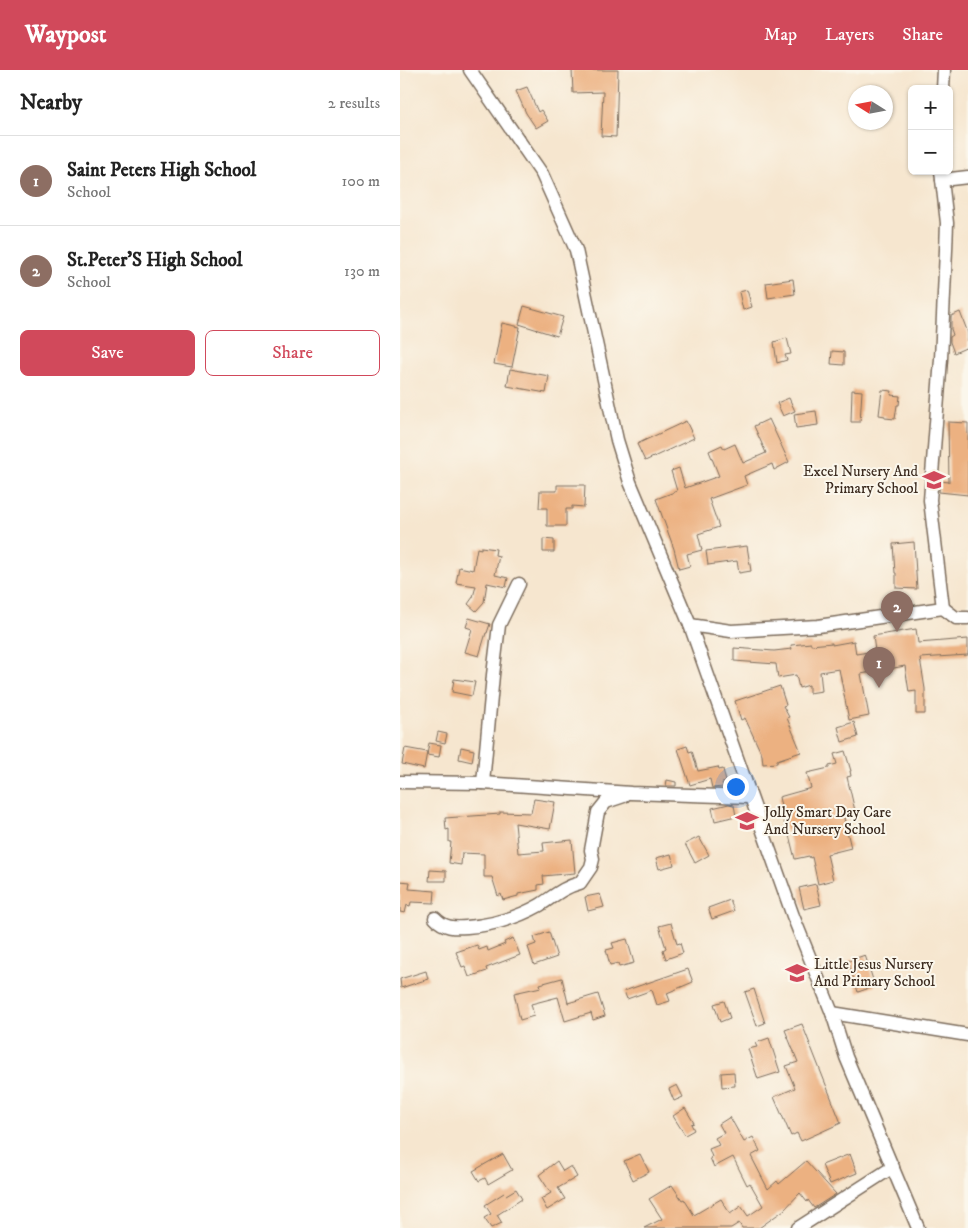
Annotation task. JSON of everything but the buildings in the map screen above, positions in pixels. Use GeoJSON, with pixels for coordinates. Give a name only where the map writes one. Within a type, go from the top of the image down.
{"type":"FeatureCollection","features":[{"type":"Feature","properties":{"kind":"street"},"geometry":{"type":"LineString","coordinates":[[470,70],[542,174],[576,250],[617,440],[630,482],[690,625],[750,797],[793,916],[832,1013],[846,1057],[918,1228]]}},
{"type":"Feature","properties":{"kind":"street"},"geometry":{"type":"LineString","coordinates":[[943,85],[944,70]]}},
{"type":"Feature","properties":{"kind":"street"},"geometry":{"type":"LineString","coordinates":[[968,177],[942,175],[947,223],[941,359],[930,500],[943,608],[956,618],[968,618]]}},
{"type":"Feature","properties":{"kind":"street"},"geometry":{"type":"LineString","coordinates":[[483,784],[499,625],[519,584]]}},
{"type":"Feature","properties":{"kind":"street"},"geometry":{"type":"LineString","coordinates":[[690,625],[731,631],[818,626],[943,608]]}},
{"type":"Feature","properties":{"kind":"street"},"geometry":{"type":"LineString","coordinates":[[400,782],[483,784],[631,794],[750,797]]}},
{"type":"Feature","properties":{"kind":"street"},"geometry":{"type":"LineString","coordinates":[[435,918],[444,925],[456,927],[496,923],[521,914],[541,904],[568,886],[580,883],[591,867],[593,859],[591,850],[600,807],[606,802],[631,794]]}},
{"type":"Feature","properties":{"kind":"street"},"geometry":{"type":"LineString","coordinates":[[832,1013],[968,1035]]}},
{"type":"Feature","properties":{"kind":"street"},"geometry":{"type":"LineString","coordinates":[[798,1228],[893,1167]]}},
{"type":"Feature","properties":{"kind":"place","name":"Excel Nursery And Primary School"},"geometry":{"type":"Point","coordinates":[934,480]}},
{"type":"Feature","properties":{"kind":"place","name":"St.Peter'S High School"},"geometry":{"type":"Point","coordinates":[897,632]}},
{"type":"Feature","properties":{"kind":"place","name":"Saint Peters High School"},"geometry":{"type":"Point","coordinates":[879,688]}},
{"type":"Feature","properties":{"kind":"place","name":"Jolly Smart Day Care And Nursery School"},"geometry":{"type":"Point","coordinates":[747,821]}},
{"type":"Feature","properties":{"kind":"place","name":"Little Jesus Nursery And Primary School"},"geometry":{"type":"Point","coordinates":[797,973]}}]}
